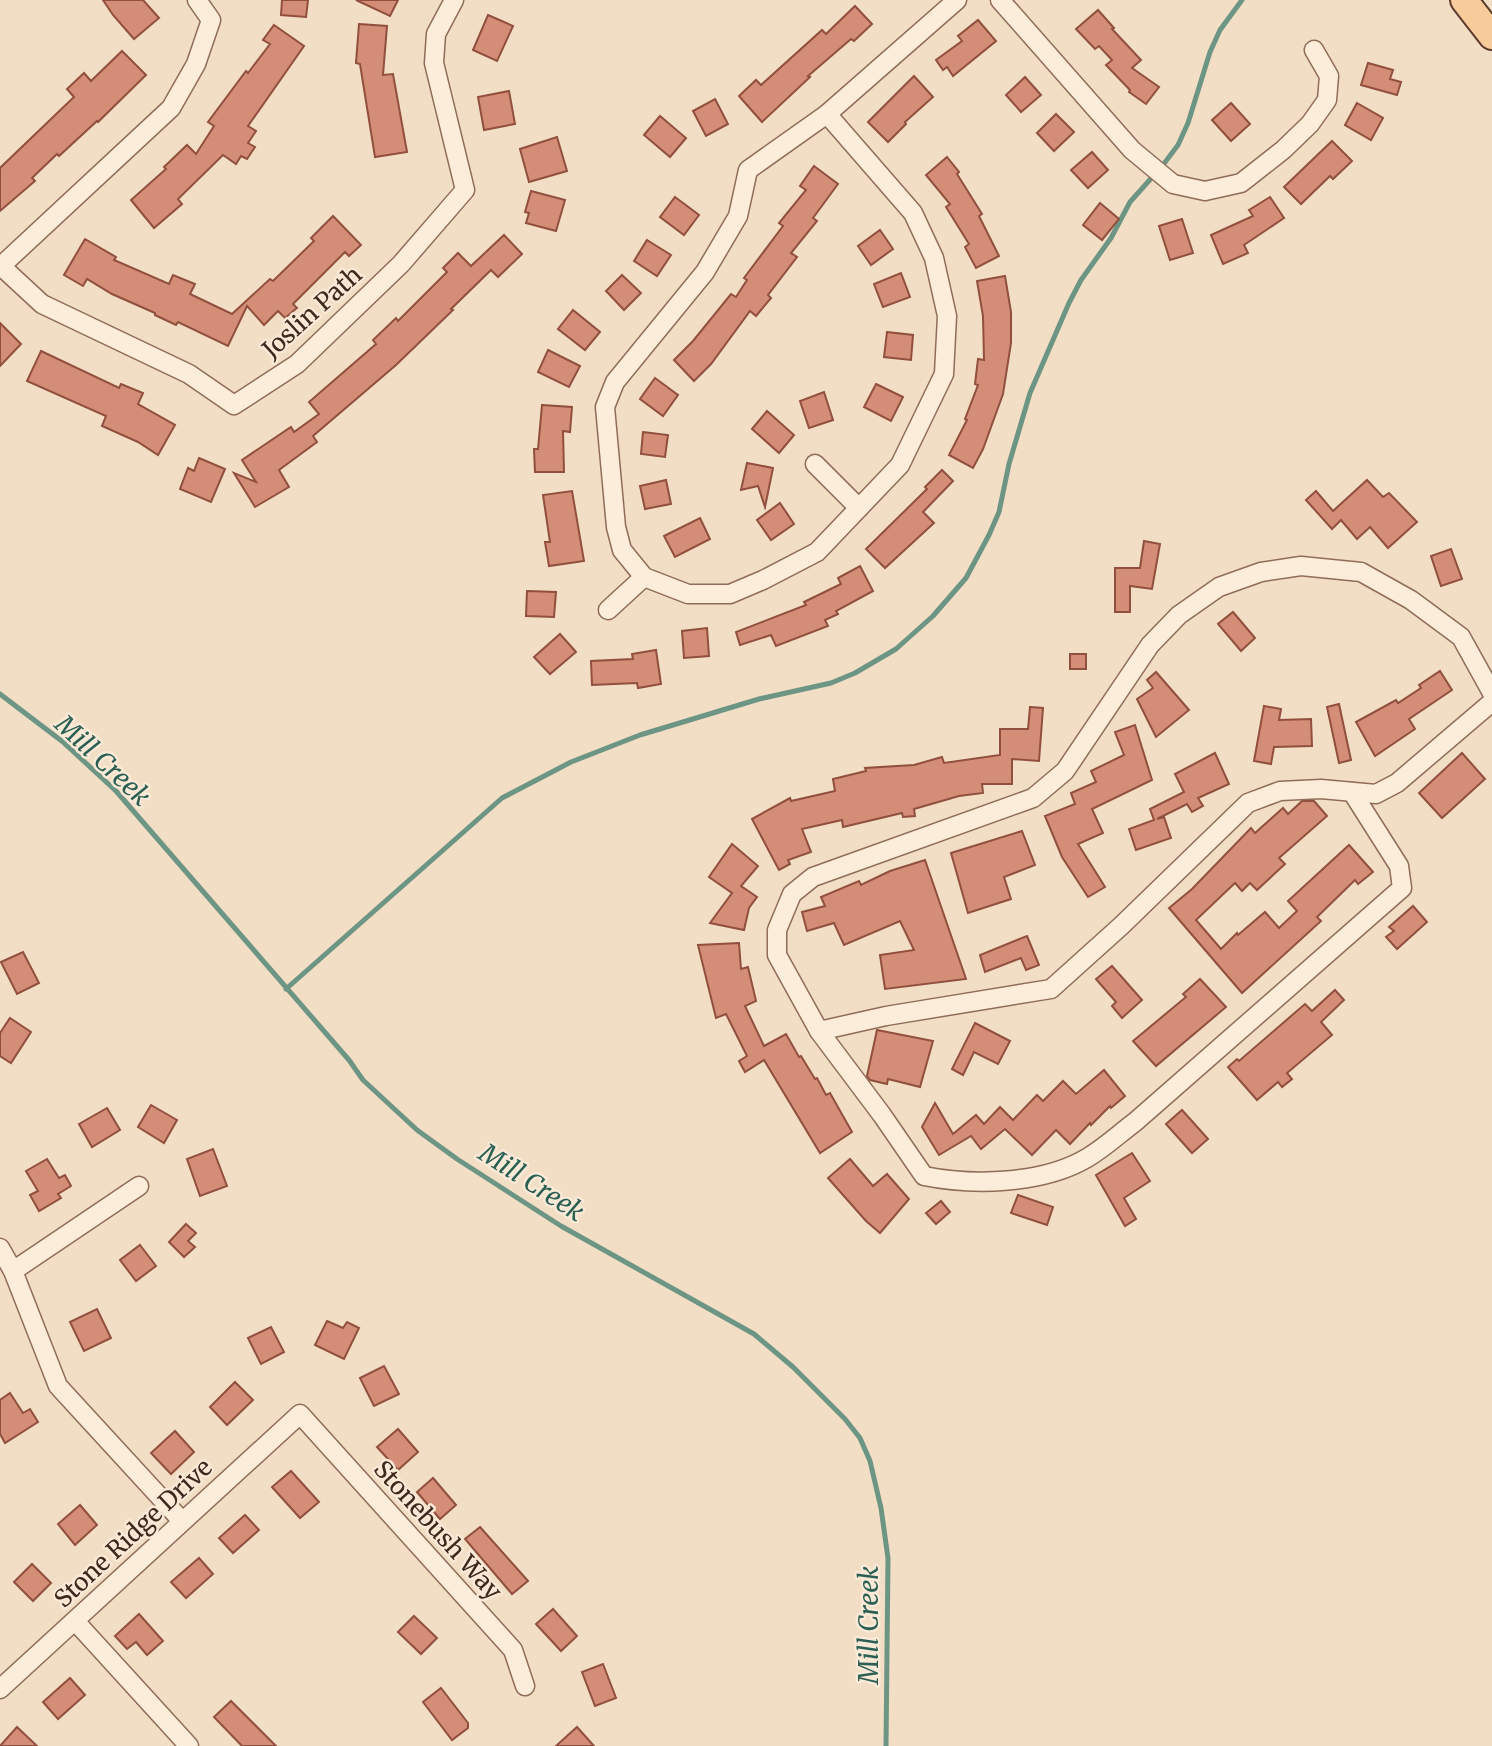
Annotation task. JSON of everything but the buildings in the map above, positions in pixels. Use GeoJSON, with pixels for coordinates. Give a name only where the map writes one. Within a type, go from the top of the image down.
{"type":"FeatureCollection","features":[{"type":"Feature","properties":{"kind":"main road"},"geometry":{"type":"LineString","coordinates":[[1464,0],[1492,36]]}},
{"type":"Feature","properties":{"kind":"street","name":"Joslin Path"},"geometry":{"type":"LineString","coordinates":[[197,0],[211,20],[196,64],[171,108],[1,267],[42,304],[189,374],[234,405],[297,363],[401,264],[465,190],[434,63],[436,34],[454,0]]}},
{"type":"Feature","properties":{"kind":"street"},"geometry":{"type":"LineString","coordinates":[[827,114],[913,213],[934,258],[947,316],[944,374],[900,465],[817,552],[764,580],[730,593],[688,594],[644,577],[622,550],[616,527],[605,407],[615,382],[705,272],[738,216],[748,170],[827,114],[957,0]]}},
{"type":"Feature","properties":{"kind":"street"},"geometry":{"type":"LineString","coordinates":[[1000,0],[1132,150],[1173,184],[1205,191],[1241,183],[1310,124],[1327,100],[1329,76],[1314,50]]}},
{"type":"Feature","properties":{"kind":"street"},"geometry":{"type":"LineString","coordinates":[[815,464],[859,508]]}},
{"type":"Feature","properties":{"kind":"street"},"geometry":{"type":"LineString","coordinates":[[1352,792],[1399,866],[1402,887],[1135,1122],[1088,1158],[1057,1173],[1013,1180],[944,1180],[924,1176],[819,1031],[777,955],[777,930],[792,894],[813,877],[1033,798],[1065,771],[1150,645],[1179,615],[1219,587],[1261,572],[1301,566],[1361,572],[1411,600],[1461,637],[1492,693]]}},
{"type":"Feature","properties":{"kind":"street"},"geometry":{"type":"LineString","coordinates":[[608,610],[644,577]]}},
{"type":"Feature","properties":{"kind":"street"},"geometry":{"type":"LineString","coordinates":[[819,1031],[886,1016],[1051,989],[1248,803],[1280,791],[1321,789],[1376,794],[1397,783],[1492,702]]}},
{"type":"Feature","properties":{"kind":"street"},"geometry":{"type":"LineString","coordinates":[[13,1271],[139,1186]]}},
{"type":"Feature","properties":{"kind":"street"},"geometry":{"type":"LineString","coordinates":[[0,1248],[13,1271],[58,1386],[182,1521]]}},
{"type":"Feature","properties":{"kind":"street","name":"Stone Ridge Drive"},"geometry":{"type":"LineString","coordinates":[[0,1689],[300,1413]]}},
{"type":"Feature","properties":{"kind":"street","name":"Stonebush Way"},"geometry":{"type":"LineString","coordinates":[[300,1413],[513,1650],[525,1686]]}},
{"type":"Feature","properties":{"kind":"street"},"geometry":{"type":"LineString","coordinates":[[75,1621],[189,1746]]}},
{"type":"Feature","properties":{"kind":"waterway"},"geometry":{"type":"LineString","coordinates":[[286,989],[502,798],[571,762],[640,735],[759,699],[831,683],[855,673],[896,649],[933,616],[966,578],[999,512],[1009,464],[1030,393],[1069,303],[1081,280],[1111,238],[1130,202],[1178,145],[1188,123],[1210,52],[1220,30],[1242,0]]}},
{"type":"Feature","properties":{"kind":"waterway","name":"Mill Creek"},"geometry":{"type":"LineString","coordinates":[[0,694],[63,742],[116,791],[349,1060],[363,1080],[417,1130],[561,1226],[754,1334],[793,1367],[845,1419],[860,1438],[870,1461],[881,1508],[888,1558],[886,1746]]}}]}
